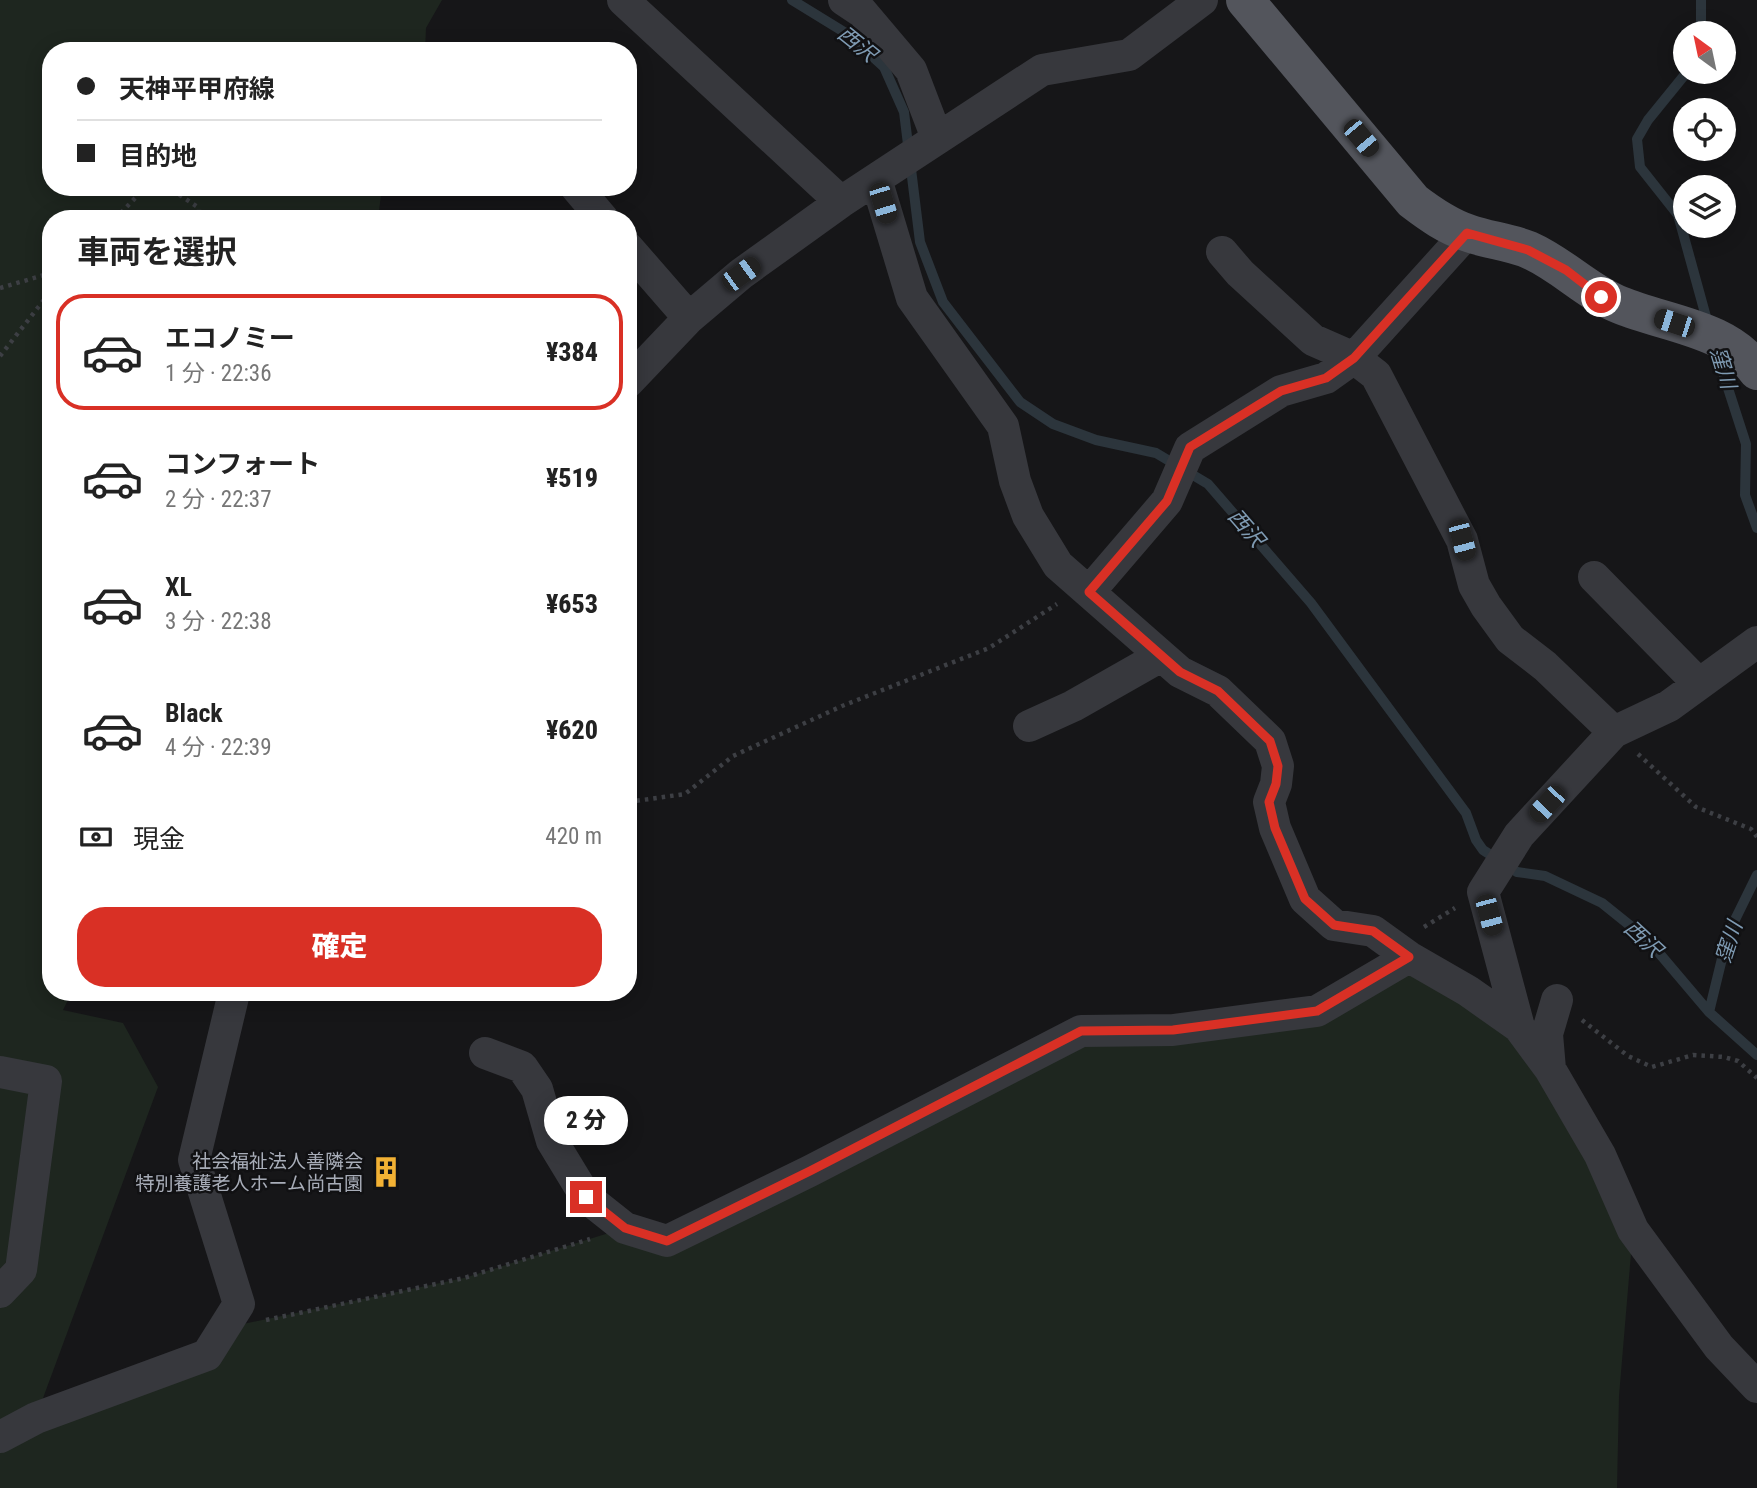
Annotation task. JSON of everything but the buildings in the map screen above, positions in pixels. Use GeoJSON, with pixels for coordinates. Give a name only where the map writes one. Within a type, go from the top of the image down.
{"type":"FeatureCollection","features":[{"type":"Feature","properties":{"kind":"main road"},"geometry":{"type":"LineString","coordinates":[[1254,3],[1413,201],[1437,220],[1467,233],[1528,250],[1566,270],[1601,297],[1698,330],[1752,356]]}},
{"type":"Feature","properties":{"kind":"street"},"geometry":{"type":"LineString","coordinates":[[623,0],[841,201]]}},
{"type":"Feature","properties":{"kind":"street"},"geometry":{"type":"LineString","coordinates":[[844,0],[862,12],[911,70],[933,141]]}},
{"type":"Feature","properties":{"kind":"street"},"geometry":{"type":"LineString","coordinates":[[637,373],[689,318],[741,274],[841,201],[1042,71],[1129,55],[1202,0]]}},
{"type":"Feature","properties":{"kind":"street"},"geometry":{"type":"LineString","coordinates":[[883,174],[912,298],[1003,426],[1015,481],[1028,516],[1058,565],[1180,672],[1218,691],[1270,741],[1278,766],[1276,784],[1269,802],[1275,828],[1305,899],[1334,925],[1373,931],[1519,1027],[1550,1069],[1600,1155],[1633,1230],[1719,1347],[1757,1387]]}},
{"type":"Feature","properties":{"kind":"street"},"geometry":{"type":"LineString","coordinates":[[584,196],[595,210]]}},
{"type":"Feature","properties":{"kind":"street"},"geometry":{"type":"LineString","coordinates":[[1087,589],[1167,501],[1190,447],[1281,391],[1326,378],[1354,358],[1467,233]]}},
{"type":"Feature","properties":{"kind":"street"},"geometry":{"type":"LineString","coordinates":[[1222,252],[1240,273],[1313,340],[1354,358],[1376,375],[1462,540],[1474,585],[1486,606],[1510,639],[1545,666],[1614,732]]}},
{"type":"Feature","properties":{"kind":"street"},"geometry":{"type":"LineString","coordinates":[[637,258],[689,318]]}},
{"type":"Feature","properties":{"kind":"street"},"geometry":{"type":"LineString","coordinates":[[1594,577],[1699,684]]}},
{"type":"Feature","properties":{"kind":"street"},"geometry":{"type":"LineString","coordinates":[[1519,1027],[1486,887],[1519,835],[1614,732],[1669,706],[1754,645]]}},
{"type":"Feature","properties":{"kind":"street"},"geometry":{"type":"LineString","coordinates":[[1029,726],[1073,706],[1161,656]]}},
{"type":"Feature","properties":{"kind":"street"},"geometry":{"type":"LineString","coordinates":[[485,1053],[522,1067],[537,1089],[552,1141],[586,1197],[625,1228],[667,1241],[810,1171],[1081,1031],[1173,1030],[1317,1011],[1401,951]]}},
{"type":"Feature","properties":{"kind":"street"},"geometry":{"type":"LineString","coordinates":[[1550,1069],[1547,1034],[1557,1000]]}},
{"type":"Feature","properties":{"kind":"street"},"geometry":{"type":"LineString","coordinates":[[0,1437],[36,1418],[207,1355],[239,1304],[194,1160],[232,1001]]}},
{"type":"Feature","properties":{"kind":"street"},"geometry":{"type":"LineString","coordinates":[[0,1072],[46,1081],[21,1270],[0,1292]]}},
{"type":"Feature","properties":{"kind":"path"},"geometry":{"type":"LineString","coordinates":[[123,210],[136,196]]}},
{"type":"Feature","properties":{"kind":"path"},"geometry":{"type":"LineString","coordinates":[[181,196],[199,210]]}},
{"type":"Feature","properties":{"kind":"path"},"geometry":{"type":"LineString","coordinates":[[0,288],[42,276]]}},
{"type":"Feature","properties":{"kind":"path"},"geometry":{"type":"LineString","coordinates":[[0,356],[42,302]]}},
{"type":"Feature","properties":{"kind":"path"},"geometry":{"type":"LineString","coordinates":[[637,801],[685,794],[733,756],[842,706],[989,648],[1087,589]]}},
{"type":"Feature","properties":{"kind":"path"},"geometry":{"type":"LineString","coordinates":[[1614,732],[1696,807],[1751,830],[1757,837]]}},
{"type":"Feature","properties":{"kind":"path"},"geometry":{"type":"LineString","coordinates":[[1401,951],[1486,887]]}},
{"type":"Feature","properties":{"kind":"path"},"geometry":{"type":"LineString","coordinates":[[1557,1000],[1628,1056],[1652,1067],[1693,1055],[1724,1057],[1738,1061],[1757,1077]]}},
{"type":"Feature","properties":{"kind":"path"},"geometry":{"type":"LineString","coordinates":[[224,1328],[464,1278],[625,1228]]}},
{"type":"Feature","properties":{"kind":"shaded area"},"geometry":{"type":"Polygon","coordinates":[[[0,0],[442,0],[426,28],[425,42],[42,42],[42,196],[381,196],[379,210],[42,210],[42,1001],[68,1001],[63,1010],[123,1023],[158,1087],[36,1417],[207,1355],[224,1328],[464,1278],[625,1228],[667,1241],[1081,1031],[1317,1011],[1409,957],[1519,1027],[1633,1230],[1619,1396],[1617,1488],[0,1488],[0,0]]]}},
{"type":"Feature","properties":{"kind":"waterway","name":"西沢"},"geometry":{"type":"LineString","coordinates":[[792,0],[849,35],[884,67],[904,112],[920,242],[943,302],[1020,402],[1053,424],[1096,440],[1156,453],[1208,484],[1311,603],[1466,813],[1476,840],[1483,850],[1517,872],[1545,876],[1602,903],[1648,940],[1709,1012],[1757,1055]]}},
{"type":"Feature","properties":{"kind":"waterway","name":"窪川"},"geometry":{"type":"LineString","coordinates":[[1701,0],[1701,21]]}},
{"type":"Feature","properties":{"kind":"waterway","name":"窪川"},"geometry":{"type":"LineString","coordinates":[[1677,84],[1648,120],[1637,139],[1640,167],[1678,215],[1708,324]]}},
{"type":"Feature","properties":{"kind":"waterway","name":"窪川"},"geometry":{"type":"LineString","coordinates":[[1715,348],[1746,444],[1745,495],[1757,528]]}},
{"type":"Feature","properties":{"kind":"waterway","name":"窪川"},"geometry":{"type":"LineString","coordinates":[[1709,1012],[1728,934],[1757,875]]}},
{"type":"Feature","properties":{"kind":"place","name":"社会福祉法人善隣会 特別養護老人ホーム尚古園"},"geometry":{"type":"Point","coordinates":[386,1172]}},
{"type":"Feature","properties":{"kind":"route"},"geometry":{"type":"LineString","coordinates":[[586,1197],[625,1228],[667,1241],[810,1171],[1081,1031],[1173,1030],[1317,1011],[1409,957],[1373,931],[1334,925],[1305,899],[1275,828],[1269,802],[1276,784],[1278,766],[1270,741],[1218,691],[1180,672],[1089,592],[1167,501],[1190,447],[1281,391],[1326,378],[1354,358],[1467,233],[1528,250],[1566,270],[1601,297]]}}]}
